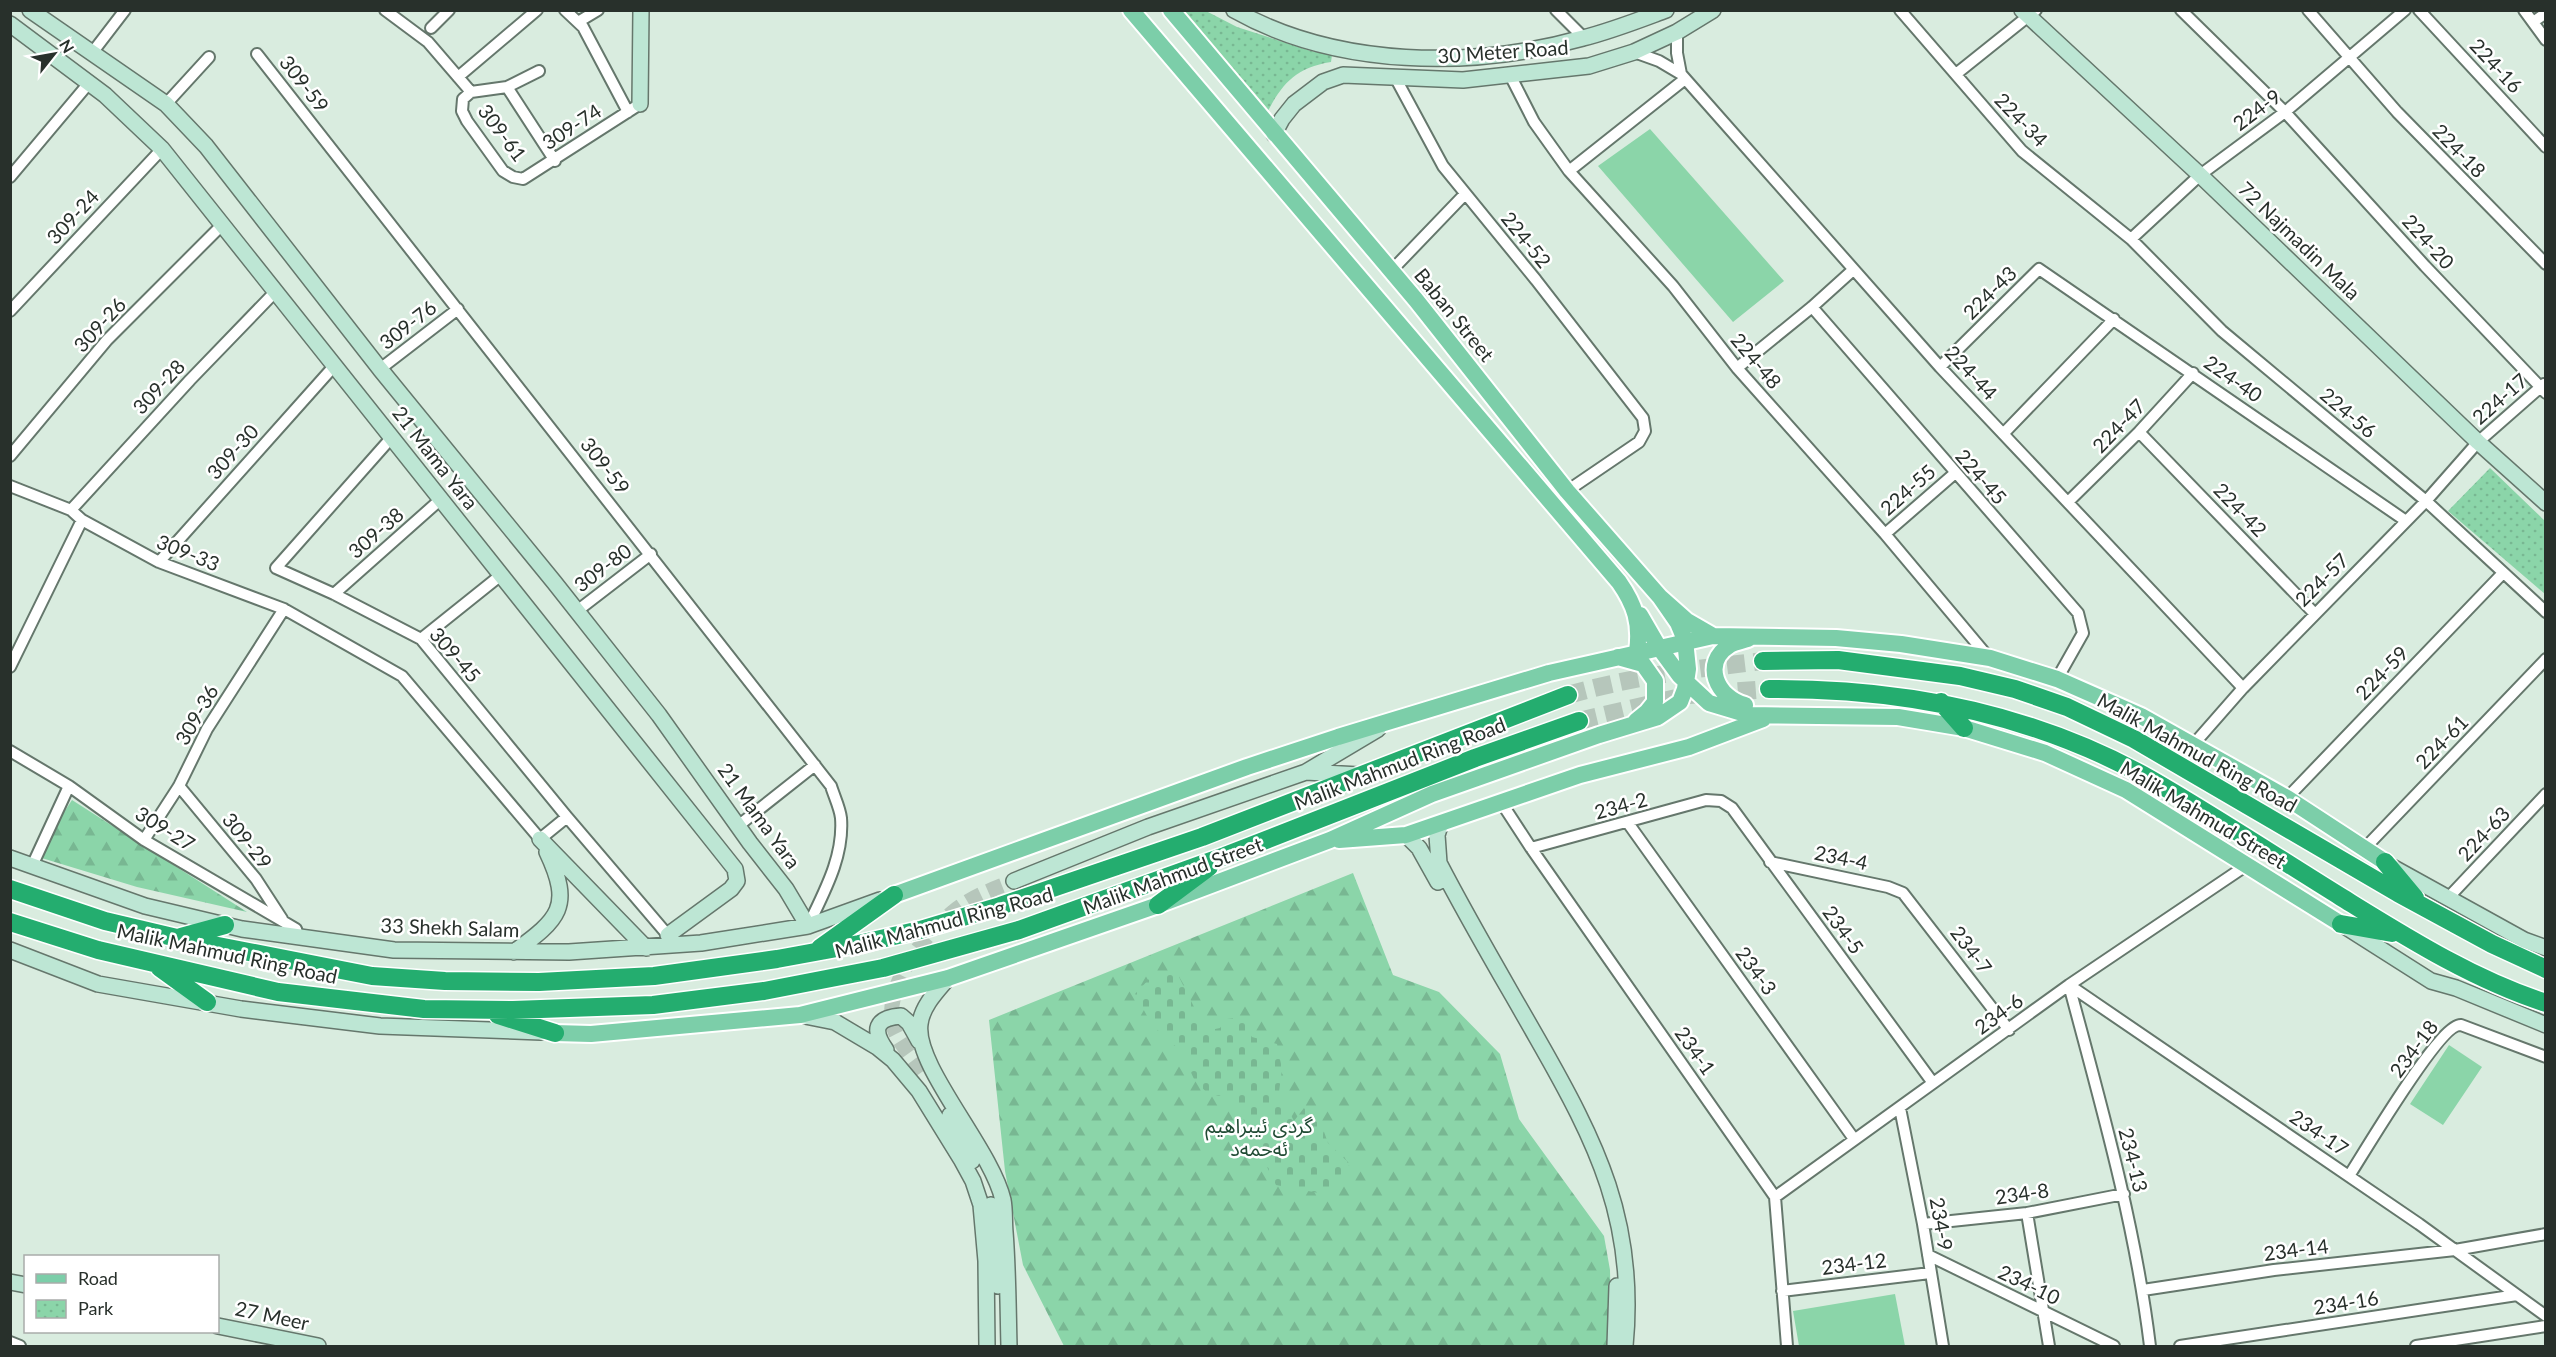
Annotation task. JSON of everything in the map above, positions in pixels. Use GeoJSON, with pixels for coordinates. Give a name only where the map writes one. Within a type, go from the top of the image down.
{"type":"FeatureCollection","features":[{"type":"Feature","properties":{"kind":"highway","name":"Malik Mahmud Ring Road"},"geometry":{"type":"LineString","coordinates":[[1763,661],[1838,660],[1960,676],[2014,689],[2067,707],[2134,739],[2421,906],[2492,944],[2546,969]]}},
{"type":"Feature","properties":{"kind":"highway"},"geometry":{"type":"LineString","coordinates":[[1769,689],[1858,692],[1941,702],[2004,718],[2095,753],[2151,780],[2402,934],[2484,978],[2546,1003]]}},
{"type":"Feature","properties":{"kind":"highway","name":"Malik Mahmud Ring Road"},"geometry":{"type":"LineString","coordinates":[[10,889],[105,921],[177,938],[372,976],[445,981],[539,982],[654,976],[814,952],[920,930],[1000,906],[1203,837],[1568,695]]}},
{"type":"Feature","properties":{"kind":"highway"},"geometry":{"type":"LineString","coordinates":[[1941,702],[1964,728]]}},
{"type":"Feature","properties":{"kind":"highway","name":"Malik Mahmud Ring Road"},"geometry":{"type":"LineString","coordinates":[[10,922],[98,951],[278,992],[414,1008],[485,1010],[653,1005],[764,991],[883,968],[1019,930],[1225,856],[1475,758],[1580,721]]}},
{"type":"Feature","properties":{"kind":"highway"},"geometry":{"type":"LineString","coordinates":[[1158,905],[1225,856]]}},
{"type":"Feature","properties":{"kind":"highway"},"geometry":{"type":"LineString","coordinates":[[2385,862],[2421,906]]}},
{"type":"Feature","properties":{"kind":"highway"},"geometry":{"type":"LineString","coordinates":[[814,952],[894,895]]}},
{"type":"Feature","properties":{"kind":"highway"},"geometry":{"type":"LineString","coordinates":[[2341,924],[2402,934]]}},
{"type":"Feature","properties":{"kind":"highway"},"geometry":{"type":"LineString","coordinates":[[177,938],[225,925]]}},
{"type":"Feature","properties":{"kind":"highway"},"geometry":{"type":"LineString","coordinates":[[153,963],[207,1002]]}},
{"type":"Feature","properties":{"kind":"highway"},"geometry":{"type":"LineString","coordinates":[[485,1010],[555,1033]]}},
{"type":"Feature","properties":{"kind":"main road","name":"21 Mama Yara"},"geometry":{"type":"LineString","coordinates":[[30,10],[166,104],[206,146],[380,369],[577,610],[681,744],[738,826],[795,901],[808,926]]}},
{"type":"Feature","properties":{"kind":"main road"},"geometry":{"type":"LineString","coordinates":[[634,108],[641,10]]}},
{"type":"Feature","properties":{"kind":"main road"},"geometry":{"type":"LineString","coordinates":[[1131,10],[1619,582],[1659,647],[1686,683],[1709,702],[1725,709],[1749,715],[1778,714]]}},
{"type":"Feature","properties":{"kind":"main road","name":"Baban Street"},"geometry":{"type":"LineString","coordinates":[[1171,10],[1274,135],[1416,300],[1567,491],[1660,597],[1681,617],[1713,636]]}},
{"type":"Feature","properties":{"kind":"main road","name":"30 Meter Road"},"geometry":{"type":"LineString","coordinates":[[1234,10],[1275,30],[1313,42],[1402,57],[1467,57],[1515,52],[1584,38],[1666,10]]}},
{"type":"Feature","properties":{"kind":"main road","name":"30 Meter Road"},"geometry":{"type":"LineString","coordinates":[[1274,135],[1282,119],[1294,104],[1323,82],[1343,75],[1463,80],[1589,66],[1634,52],[1677,32],[1713,10]]}},
{"type":"Feature","properties":{"kind":"main road","name":"72 Najmadin Mala"},"geometry":{"type":"LineString","coordinates":[[2029,13],[2478,442],[2546,503]]}},
{"type":"Feature","properties":{"kind":"main road","name":"21 Mama Yara"},"geometry":{"type":"LineString","coordinates":[[10,24],[127,114],[162,149],[735,869],[737,881],[731,889],[672,940]]}},
{"type":"Feature","properties":{"kind":"main road"},"geometry":{"type":"LineString","coordinates":[[1463,80],[1463,68],[1467,57]]}},
{"type":"Feature","properties":{"kind":"main road"},"geometry":{"type":"LineString","coordinates":[[1370,289],[1383,281],[1391,272]]}},
{"type":"Feature","properties":{"kind":"main road"},"geometry":{"type":"LineString","coordinates":[[1393,316],[1402,305],[1416,300]]}},
{"type":"Feature","properties":{"kind":"main road"},"geometry":{"type":"LineString","coordinates":[[1660,597],[1678,623],[1686,642],[1688,669],[1686,683]]}},
{"type":"Feature","properties":{"kind":"main road"},"geometry":{"type":"LineString","coordinates":[[1630,599],[1640,626],[1637,652]]}},
{"type":"Feature","properties":{"kind":"main road"},"geometry":{"type":"LineString","coordinates":[[894,895],[1247,767],[1549,673],[1713,636],[1836,638],[1901,644],[1989,658],[2057,679],[2141,716],[2287,798],[2385,862],[2524,940],[2546,948]]}},
{"type":"Feature","properties":{"kind":"main road"},"geometry":{"type":"LineString","coordinates":[[1756,636],[1730,645],[1722,653],[1716,663],[1715,675],[1718,687],[1735,703],[1778,714]]}},
{"type":"Feature","properties":{"kind":"main road"},"geometry":{"type":"LineString","coordinates":[[1618,657],[1643,664],[1655,681],[1655,702],[1631,725]]}},
{"type":"Feature","properties":{"kind":"main road","name":"Malik Mahmud Street"},"geometry":{"type":"LineString","coordinates":[[555,1033],[591,1034],[800,1015],[948,978],[1158,905],[1330,840],[1432,794],[1669,711],[1680,702],[1686,683]]}},
{"type":"Feature","properties":{"kind":"main road"},"geometry":{"type":"LineString","coordinates":[[1330,840],[1406,835],[1581,775],[1689,747],[1778,714]]}},
{"type":"Feature","properties":{"kind":"main road","name":"Malik Mahmud Street"},"geometry":{"type":"LineString","coordinates":[[1778,714],[1898,717],[1964,728],[2045,753],[2126,790],[2431,981],[2456,988],[2546,1025]]}},
{"type":"Feature","properties":{"kind":"main road"},"geometry":{"type":"LineString","coordinates":[[1014,880],[1148,827],[1306,772],[1391,721]]}},
{"type":"Feature","properties":{"kind":"main road"},"geometry":{"type":"LineString","coordinates":[[1306,772],[1359,775]]}},
{"type":"Feature","properties":{"kind":"main road"},"geometry":{"type":"LineString","coordinates":[[1441,823],[1437,835],[1439,863],[1574,1103],[1600,1159],[1616,1211],[1625,1260],[1628,1312],[1625,1347]]}},
{"type":"Feature","properties":{"kind":"main road"},"geometry":{"type":"LineString","coordinates":[[1406,835],[1424,856],[1567,1110],[1591,1161],[1607,1215],[1614,1254],[1618,1296],[1614,1347]]}},
{"type":"Feature","properties":{"kind":"main road"},"geometry":{"type":"LineString","coordinates":[[540,838],[646,948]]}},
{"type":"Feature","properties":{"kind":"main road"},"geometry":{"type":"LineString","coordinates":[[514,952],[549,924],[559,903],[559,877],[540,838]]}},
{"type":"Feature","properties":{"kind":"main road","name":"33 Shekh Salam"},"geometry":{"type":"LineString","coordinates":[[10,858],[145,906],[225,925],[394,950],[514,952],[646,948],[672,940],[808,926],[894,895]]}},
{"type":"Feature","properties":{"kind":"main road"},"geometry":{"type":"LineString","coordinates":[[10,950],[98,984],[241,1010],[380,1026],[555,1033]]}},
{"type":"Feature","properties":{"kind":"main road"},"geometry":{"type":"LineString","coordinates":[[922,1046],[920,1022],[935,993],[948,978]]}},
{"type":"Feature","properties":{"kind":"main road"},"geometry":{"type":"LineString","coordinates":[[800,1015],[836,1022],[870,1042],[893,1060]]}},
{"type":"Feature","properties":{"kind":"main road"},"geometry":{"type":"LineString","coordinates":[[987,1347],[986,1261],[981,1205],[973,1181],[950,1140],[919,1091],[893,1060],[877,1036],[876,1030],[881,1022],[890,1017],[901,1016],[909,1023],[943,1088],[981,1148],[993,1172],[1003,1200],[1008,1260],[1009,1347]]}},
{"type":"Feature","properties":{"kind":"main road"},"geometry":{"type":"LineString","coordinates":[[922,1072],[954,1121],[990,1200],[998,1268],[999,1347]]}},
{"type":"Feature","properties":{"kind":"main road","name":"27 Meer"},"geometry":{"type":"LineString","coordinates":[[219,1326],[318,1347]]}},
{"type":"Feature","properties":{"kind":"street"},"geometry":{"type":"LineString","coordinates":[[92,53],[125,10]]}},
{"type":"Feature","properties":{"kind":"street"},"geometry":{"type":"LineString","coordinates":[[385,10],[428,42],[471,92],[507,87],[539,71]]}},
{"type":"Feature","properties":{"kind":"street"},"geometry":{"type":"LineString","coordinates":[[458,77],[537,10]]}},
{"type":"Feature","properties":{"kind":"street"},"geometry":{"type":"LineString","coordinates":[[565,10],[584,27],[634,108]]}},
{"type":"Feature","properties":{"kind":"street"},"geometry":{"type":"LineString","coordinates":[[578,22],[598,10]]}},
{"type":"Feature","properties":{"kind":"street"},"geometry":{"type":"LineString","coordinates":[[1556,10],[1584,38]]}},
{"type":"Feature","properties":{"kind":"street","name":"224-34"},"geometry":{"type":"LineString","coordinates":[[1900,10],[2022,151],[2131,239]]}},
{"type":"Feature","properties":{"kind":"street","name":"224-20"},"geometry":{"type":"LineString","coordinates":[[2181,10],[2285,112],[2425,266],[2544,388]]}},
{"type":"Feature","properties":{"kind":"street","name":"224-18"},"geometry":{"type":"LineString","coordinates":[[2308,10],[2349,60],[2461,180],[2546,264]]}},
{"type":"Feature","properties":{"kind":"street","name":"224-9"},"geometry":{"type":"LineString","coordinates":[[2131,239],[2200,175],[2285,112],[2406,10]]}},
{"type":"Feature","properties":{"kind":"street","name":"224-16"},"geometry":{"type":"LineString","coordinates":[[2420,10],[2546,147]]}},
{"type":"Feature","properties":{"kind":"street"},"geometry":{"type":"LineString","coordinates":[[2524,10],[2546,40]]}},
{"type":"Feature","properties":{"kind":"street"},"geometry":{"type":"LineString","coordinates":[[431,28],[447,11]]}},
{"type":"Feature","properties":{"kind":"street"},"geometry":{"type":"LineString","coordinates":[[1956,74],[2029,13]]}},
{"type":"Feature","properties":{"kind":"street"},"geometry":{"type":"LineString","coordinates":[[2533,22],[2546,13]]}},
{"type":"Feature","properties":{"kind":"street"},"geometry":{"type":"LineString","coordinates":[[1569,171],[1683,77],[1677,53],[1677,32]]}},
{"type":"Feature","properties":{"kind":"street","name":"224-44"},"geometry":{"type":"LineString","coordinates":[[1634,52],[1659,61],[1683,77],[1940,368],[2243,688]]}},
{"type":"Feature","properties":{"kind":"street","name":"309-59"},"geometry":{"type":"LineString","coordinates":[[256,54],[831,786],[841,817],[840,837],[834,870],[808,926]]}},
{"type":"Feature","properties":{"kind":"street"},"geometry":{"type":"LineString","coordinates":[[166,104],[209,57]]}},
{"type":"Feature","properties":{"kind":"street","name":"224-48"},"geometry":{"type":"LineString","coordinates":[[1510,75],[1534,122],[1569,171],[1673,286],[1737,368],[1885,534],[1989,658]]}},
{"type":"Feature","properties":{"kind":"street","name":"224-52"},"geometry":{"type":"LineString","coordinates":[[1395,77],[1443,166],[1536,280],[1643,418],[1645,430],[1639,442],[1567,491]]}},
{"type":"Feature","properties":{"kind":"street"},"geometry":{"type":"LineString","coordinates":[[10,177],[89,83]]}},
{"type":"Feature","properties":{"kind":"street"},"geometry":{"type":"LineString","coordinates":[[507,87],[555,161]]}},
{"type":"Feature","properties":{"kind":"street","name":"309-61"},"geometry":{"type":"LineString","coordinates":[[471,92],[462,99],[462,111],[467,121],[503,171],[513,177],[523,179]]}},
{"type":"Feature","properties":{"kind":"street","name":"309-74"},"geometry":{"type":"LineString","coordinates":[[523,179],[555,161],[634,108]]}},
{"type":"Feature","properties":{"kind":"street","name":"309-24"},"geometry":{"type":"LineString","coordinates":[[10,311],[162,149]]}},
{"type":"Feature","properties":{"kind":"street"},"geometry":{"type":"LineString","coordinates":[[1391,272],[1465,194]]}},
{"type":"Feature","properties":{"kind":"street","name":"309-26"},"geometry":{"type":"LineString","coordinates":[[10,456],[107,340],[223,225]]}},
{"type":"Feature","properties":{"kind":"street","name":"224-56"},"geometry":{"type":"LineString","coordinates":[[2131,239],[2222,331],[2426,501],[2546,612]]}},
{"type":"Feature","properties":{"kind":"street","name":"224-40"},"geometry":{"type":"LineString","coordinates":[[2039,269],[2406,521]]}},
{"type":"Feature","properties":{"kind":"street","name":"224-43"},"geometry":{"type":"LineString","coordinates":[[1940,368],[2039,269]]}},
{"type":"Feature","properties":{"kind":"street"},"geometry":{"type":"LineString","coordinates":[[1737,368],[1812,308],[1853,270]]}},
{"type":"Feature","properties":{"kind":"street","name":"309-28"},"geometry":{"type":"LineString","coordinates":[[71,510],[190,380],[276,291]]}},
{"type":"Feature","properties":{"kind":"street","name":"224-45"},"geometry":{"type":"LineString","coordinates":[[1812,308],[1954,474],[2078,613],[2083,633],[2057,679]]}},
{"type":"Feature","properties":{"kind":"street","name":"309-76"},"geometry":{"type":"LineString","coordinates":[[380,369],[458,309]]}},
{"type":"Feature","properties":{"kind":"street"},"geometry":{"type":"LineString","coordinates":[[2004,434],[2114,319]]}},
{"type":"Feature","properties":{"kind":"street","name":"309-30"},"geometry":{"type":"LineString","coordinates":[[159,562],[335,365]]}},
{"type":"Feature","properties":{"kind":"street","name":"224-47"},"geometry":{"type":"LineString","coordinates":[[2068,502],[2139,432],[2193,373]]}},
{"type":"Feature","properties":{"kind":"street","name":"224-17"},"geometry":{"type":"LineString","coordinates":[[2478,442],[2544,388]]}},
{"type":"Feature","properties":{"kind":"street","name":"224-42"},"geometry":{"type":"LineString","coordinates":[[2139,432],[2314,614]]}},
{"type":"Feature","properties":{"kind":"street","name":"309-45"},"geometry":{"type":"LineString","coordinates":[[392,437],[276,568],[334,594],[421,639],[567,817],[672,940]]}},
{"type":"Feature","properties":{"kind":"street","name":"224-57"},"geometry":{"type":"LineString","coordinates":[[2193,745],[2243,688],[2426,501],[2478,442]]}},
{"type":"Feature","properties":{"kind":"street","name":"224-55"},"geometry":{"type":"LineString","coordinates":[[1885,534],[1954,474]]}},
{"type":"Feature","properties":{"kind":"street"},"geometry":{"type":"LineString","coordinates":[[10,486],[71,510]]}},
{"type":"Feature","properties":{"kind":"street","name":"309-38"},"geometry":{"type":"LineString","coordinates":[[334,594],[441,500]]}},
{"type":"Feature","properties":{"kind":"street","name":"309-33"},"geometry":{"type":"LineString","coordinates":[[71,510],[82,520],[159,562],[284,609],[402,676],[540,838]]}},
{"type":"Feature","properties":{"kind":"street"},"geometry":{"type":"LineString","coordinates":[[10,667],[82,520]]}},
{"type":"Feature","properties":{"kind":"street","name":"309-80"},"geometry":{"type":"LineString","coordinates":[[577,610],[651,554]]}},
{"type":"Feature","properties":{"kind":"street","name":"224-59"},"geometry":{"type":"LineString","coordinates":[[2287,798],[2503,573]]}},
{"type":"Feature","properties":{"kind":"street"},"geometry":{"type":"LineString","coordinates":[[421,639],[501,575]]}},
{"type":"Feature","properties":{"kind":"street","name":"309-36"},"geometry":{"type":"LineString","coordinates":[[144,840],[179,786],[207,729],[284,609]]}},
{"type":"Feature","properties":{"kind":"street","name":"224-61"},"geometry":{"type":"LineString","coordinates":[[2364,849],[2546,659]]}},
{"type":"Feature","properties":{"kind":"street","name":"309-27"},"geometry":{"type":"LineString","coordinates":[[10,751],[69,786],[144,840],[296,929],[298,936]]}},
{"type":"Feature","properties":{"kind":"street"},"geometry":{"type":"LineString","coordinates":[[738,826],[814,765]]}},
{"type":"Feature","properties":{"kind":"street"},"geometry":{"type":"LineString","coordinates":[[32,866],[69,786]]}},
{"type":"Feature","properties":{"kind":"street","name":"309-29"},"geometry":{"type":"LineString","coordinates":[[179,786],[256,879],[283,921]]}},
{"type":"Feature","properties":{"kind":"street","name":"224-63"},"geometry":{"type":"LineString","coordinates":[[2448,898],[2546,794]]}},
{"type":"Feature","properties":{"kind":"street","name":"234-2"},"geometry":{"type":"LineString","coordinates":[[1531,848],[1706,800],[1720,801]]}},
{"type":"Feature","properties":{"kind":"street","name":"234-5"},"geometry":{"type":"LineString","coordinates":[[1720,801],[1732,808],[1933,1083]]}},
{"type":"Feature","properties":{"kind":"street","name":"234-1"},"geometry":{"type":"LineString","coordinates":[[1501,802],[1775,1197]]}},
{"type":"Feature","properties":{"kind":"street"},"geometry":{"type":"LineString","coordinates":[[540,838],[567,817]]}},
{"type":"Feature","properties":{"kind":"street","name":"234-3"},"geometry":{"type":"LineString","coordinates":[[1628,823],[1854,1139]]}},
{"type":"Feature","properties":{"kind":"street","name":"234-4"},"geometry":{"type":"LineString","coordinates":[[1770,862],[1888,887],[1903,893]]}},
{"type":"Feature","properties":{"kind":"street","name":"234-6"},"geometry":{"type":"LineString","coordinates":[[1775,1197],[2070,985],[2247,865]]}},
{"type":"Feature","properties":{"kind":"street","name":"234-7"},"geometry":{"type":"LineString","coordinates":[[1903,893],[2009,1030]]}},
{"type":"Feature","properties":{"kind":"street","name":"234-17"},"geometry":{"type":"LineString","coordinates":[[2070,985],[2349,1176],[2546,1316]]}},
{"type":"Feature","properties":{"kind":"street","name":"234-13"},"geometry":{"type":"LineString","coordinates":[[2070,985],[2124,1194],[2143,1290],[2150,1347]]}},
{"type":"Feature","properties":{"kind":"street","name":"234-18"},"geometry":{"type":"LineString","coordinates":[[2349,1176],[2433,1047],[2450,1028],[2461,1025],[2546,1057]]}},
{"type":"Feature","properties":{"kind":"street","name":"234-9"},"geometry":{"type":"LineString","coordinates":[[1900,1108],[1923,1224],[1943,1347]]}},
{"type":"Feature","properties":{"kind":"street","name":"234-8"},"geometry":{"type":"LineString","coordinates":[[1923,1224],[2027,1213],[2124,1194]]}},
{"type":"Feature","properties":{"kind":"street"},"geometry":{"type":"LineString","coordinates":[[1775,1197],[1787,1347]]}},
{"type":"Feature","properties":{"kind":"street"},"geometry":{"type":"LineString","coordinates":[[2027,1213],[2049,1347]]}},
{"type":"Feature","properties":{"kind":"street","name":"234-14"},"geometry":{"type":"LineString","coordinates":[[2143,1290],[2274,1270],[2455,1250],[2546,1234]]}},
{"type":"Feature","properties":{"kind":"street","name":"234-10"},"geometry":{"type":"LineString","coordinates":[[1928,1255],[2114,1347]]}},
{"type":"Feature","properties":{"kind":"street","name":"234-12"},"geometry":{"type":"LineString","coordinates":[[1782,1291],[1930,1273]]}},
{"type":"Feature","properties":{"kind":"street","name":"234-16"},"geometry":{"type":"LineString","coordinates":[[2180,1347],[2517,1295]]}},
{"type":"Feature","properties":{"kind":"street"},"geometry":{"type":"LineString","coordinates":[[2416,1347],[2546,1326]]}},
{"type":"Feature","properties":{"kind":"street"},"geometry":{"type":"LineString","coordinates":[[10,1342],[20,1347]]}},
{"type":"Feature","properties":{"kind":"green space"},"geometry":{"type":"Polygon","coordinates":[[[1171,11],[1206,11],[1237,27],[1311,51],[1332,55],[1331,62],[1306,69],[1288,81],[1263,121],[1171,11]]]}},
{"type":"Feature","properties":{"kind":"green space"},"geometry":{"type":"Polygon","coordinates":[[[1650,129],[1784,281],[1733,322],[1598,166],[1650,129]]]}},
{"type":"Feature","properties":{"kind":"green space"},"geometry":{"type":"Polygon","coordinates":[[[2490,468],[2545,521],[2545,594],[2448,511],[2490,468]]]}},
{"type":"Feature","properties":{"kind":"green space"},"geometry":{"type":"Polygon","coordinates":[[[72,800],[247,912],[137,887],[35,856],[72,800]]]}},
{"type":"Feature","properties":{"kind":"green space","name":"گردی ئیبراھیم ئەحمەد"},"geometry":{"type":"Polygon","coordinates":[[[1353,873],[1393,975],[1439,992],[1500,1054],[1519,1119],[1604,1236],[1610,1270],[1611,1315],[1608,1346],[1064,1346],[1023,1265],[1005,1171],[989,1020],[1353,873]]]}},
{"type":"Feature","properties":{"kind":"green space"},"geometry":{"type":"Polygon","coordinates":[[[1177,973],[1206,1031],[1220,1028],[1227,1019],[1244,1016],[1252,1037],[1277,1044],[1282,1069],[1279,1092],[1294,1121],[1304,1108],[1323,1129],[1328,1143],[1350,1164],[1324,1194],[1276,1185],[1233,1098],[1208,1094],[1194,1079],[1181,1051],[1152,1025],[1135,994],[1151,977],[1177,973]]]}},
{"type":"Feature","properties":{"kind":"green space"},"geometry":{"type":"Polygon","coordinates":[[[2449,1045],[2482,1067],[2443,1125],[2410,1104],[2449,1045]]]}},
{"type":"Feature","properties":{"kind":"green space"},"geometry":{"type":"Polygon","coordinates":[[[1895,1294],[1905,1346],[1799,1346],[1793,1311],[1895,1294]]]}},
{"type":"Feature","properties":{"kind":"tunnel"},"geometry":{"type":"LineString","coordinates":[[1568,695],[1641,678],[1763,661]]}},
{"type":"Feature","properties":{"kind":"tunnel"},"geometry":{"type":"LineString","coordinates":[[1579,721],[1689,695],[1769,689]]}},
{"type":"Feature","properties":{"kind":"tunnel"},"geometry":{"type":"LineString","coordinates":[[922,1072],[896,1034],[892,1018],[893,1001],[906,967],[941,922],[975,898],[1014,881]]}}]}
